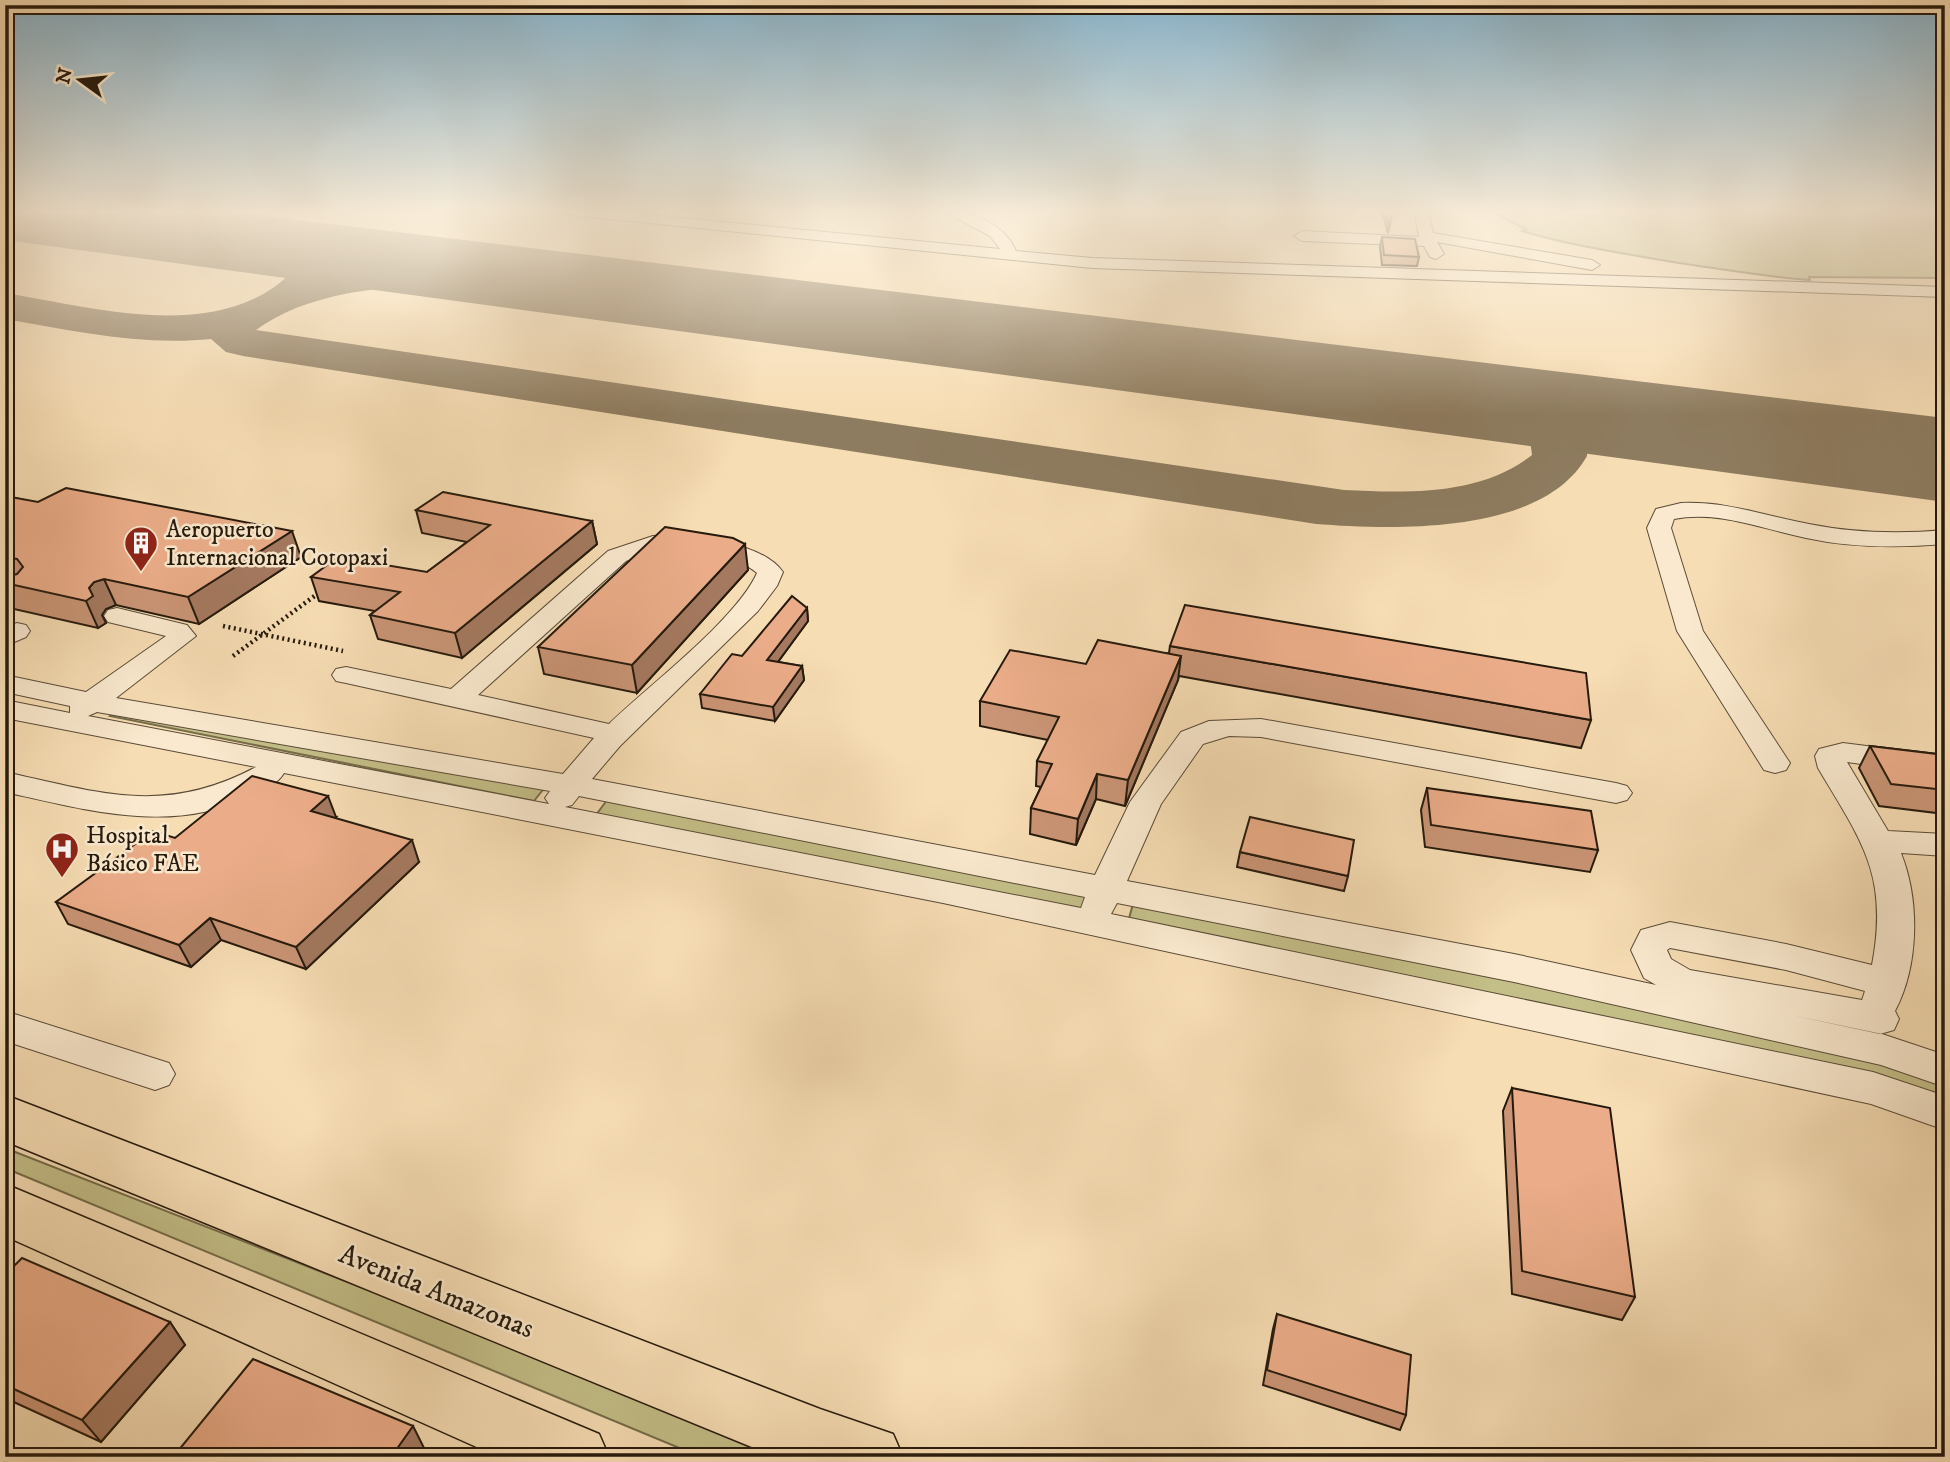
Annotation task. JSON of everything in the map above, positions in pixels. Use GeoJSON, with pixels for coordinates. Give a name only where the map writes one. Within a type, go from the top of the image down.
{"type":"FeatureCollection","features":[{"type":"Feature","properties":{"kind":"main road","name":"Avenida Amazonas"},"geometry":{"type":"LineString","coordinates":[[5,1117],[836,1452]]}},
{"type":"Feature","properties":{"kind":"main road"},"geometry":{"type":"LineString","coordinates":[[5,1209],[576,1457]]}},
{"type":"Feature","properties":{"kind":"street"},"geometry":{"type":"LineString","coordinates":[[1568,279],[1945,292]]}},
{"type":"Feature","properties":{"kind":"street"},"geometry":{"type":"LineString","coordinates":[[1672,279],[1699,284]]}},
{"type":"Feature","properties":{"kind":"street"},"geometry":{"type":"LineString","coordinates":[[1775,763],[1690,631],[1659,528],[1664,514],[1682,509],[1711,510],[1808,531],[1866,539],[1945,537]]}},
{"type":"Feature","properties":{"kind":"street"},"geometry":{"type":"LineString","coordinates":[[457,699],[617,556],[626,551],[662,543],[742,554],[763,562],[770,572],[767,584],[729,626],[615,734],[548,815]]}},
{"type":"Feature","properties":{"kind":"street"},"geometry":{"type":"LineString","coordinates":[[78,711],[183,636],[178,631],[117,616]]}},
{"type":"Feature","properties":{"kind":"street"},"geometry":{"type":"LineString","coordinates":[[344,663],[457,699],[615,734]]}},
{"type":"Feature","properties":{"kind":"street"},"geometry":{"type":"LineString","coordinates":[[5,683],[78,711],[284,764],[1092,923],[1873,1088],[1945,1113]]}},
{"type":"Feature","properties":{"kind":"street"},"geometry":{"type":"LineString","coordinates":[[5,709],[78,711],[315,740],[571,785],[1514,968],[1881,1035]]}},
{"type":"Feature","properties":{"kind":"street"},"geometry":{"type":"LineString","coordinates":[[1092,923],[1146,802],[1192,738],[1209,730],[1229,727],[1261,728],[1616,793]]}},
{"type":"Feature","properties":{"kind":"street"},"geometry":{"type":"LineString","coordinates":[[5,782],[136,809],[166,809],[224,795],[284,764],[315,740]]}},
{"type":"Feature","properties":{"kind":"street"},"geometry":{"type":"LineString","coordinates":[[1881,1035],[1886,983],[1895,941],[1894,883],[1878,841],[1833,768],[1830,757],[1843,752],[1945,766]]}},
{"type":"Feature","properties":{"kind":"street"},"geometry":{"type":"LineString","coordinates":[[1878,841],[1945,845]]}},
{"type":"Feature","properties":{"kind":"street"},"geometry":{"type":"LineString","coordinates":[[1886,983],[1786,957],[1670,935],[1654,939],[1649,950],[1657,968],[1682,983],[1828,1006],[1945,1071]]}},
{"type":"Feature","properties":{"kind":"street"},"geometry":{"type":"LineString","coordinates":[[5,1026],[155,1074]]}},
{"type":"Feature","properties":{"kind":"path"},"geometry":{"type":"LineString","coordinates":[[233,656],[328,586]]}},
{"type":"Feature","properties":{"kind":"path"},"geometry":{"type":"LineString","coordinates":[[223,626],[262,635],[344,663]]}},
{"type":"Feature","properties":{"kind":"shaded area"},"geometry":{"type":"Polygon","coordinates":[[[126,703],[546,786],[534,801],[110,716],[126,703]]]}},
{"type":"Feature","properties":{"kind":"shaded area"},"geometry":{"type":"Polygon","coordinates":[[[607,800],[1089,896],[1083,913],[596,815],[607,800]]]}},
{"type":"Feature","properties":{"kind":"shaded area"},"geometry":{"type":"Polygon","coordinates":[[[1133,904],[1718,1021],[1945,1079],[1945,1098],[1128,922],[1133,904]]]}},
{"type":"Feature","properties":{"kind":"shaded area"},"geometry":{"type":"Polygon","coordinates":[[[5,1148],[794,1457],[701,1457],[5,1168],[5,1148]]]}},
{"type":"Feature","properties":{"kind":"building","name":"Aeropuerto Internacional Cotopaxi"},"geometry":{"type":"Polygon","coordinates":[[[66,488],[292,531],[188,597],[104,579],[94,582],[89,588],[93,596],[86,601],[5,583],[5,577],[17,574],[23,567],[17,559],[5,557],[5,496],[38,502],[66,488]]]}},
{"type":"Feature","properties":{"kind":"building"},"geometry":{"type":"Polygon","coordinates":[[[443,492],[592,521],[455,633],[370,615],[400,592],[311,577],[338,557],[427,572],[490,525],[416,510],[443,492]]]}},
{"type":"Feature","properties":{"kind":"building"},"geometry":{"type":"Polygon","coordinates":[[[665,527],[733,538],[745,544],[632,665],[538,647],[665,527]]]}},
{"type":"Feature","properties":{"kind":"building"},"geometry":{"type":"Polygon","coordinates":[[[792,596],[807,608],[767,660],[802,666],[773,707],[700,694],[732,654],[742,656],[792,596]]]}},
{"type":"Feature","properties":{"kind":"building"},"geometry":{"type":"Polygon","coordinates":[[[1185,605],[1586,673],[1591,720],[1170,646],[1185,605]]]}},
{"type":"Feature","properties":{"kind":"building"},"geometry":{"type":"Polygon","coordinates":[[[1098,640],[1181,656],[1128,780],[1097,774],[1078,819],[1031,808],[1052,764],[1037,761],[1059,717],[980,701],[1010,650],[1086,664],[1098,640]]]}},
{"type":"Feature","properties":{"kind":"building"},"geometry":{"type":"Polygon","coordinates":[[[1870,746],[1945,755],[1945,790],[1891,784],[1870,746]]]}},
{"type":"Feature","properties":{"kind":"building"},"geometry":{"type":"Polygon","coordinates":[[[252,776],[328,796],[311,811],[412,840],[296,947],[210,918],[179,945],[56,902],[153,831],[175,838],[252,776]]]}},
{"type":"Feature","properties":{"kind":"building"},"geometry":{"type":"Polygon","coordinates":[[[1427,788],[1591,811],[1598,850],[1431,825],[1427,788]]]}},
{"type":"Feature","properties":{"kind":"building"},"geometry":{"type":"Polygon","coordinates":[[[1250,817],[1354,840],[1348,876],[1240,852],[1250,817]]]}},
{"type":"Feature","properties":{"kind":"building"},"geometry":{"type":"Polygon","coordinates":[[[1512,1088],[1610,1108],[1635,1297],[1522,1271],[1512,1088]]]}},
{"type":"Feature","properties":{"kind":"building"},"geometry":{"type":"Polygon","coordinates":[[[22,1258],[170,1322],[82,1420],[5,1385],[5,1275],[22,1258]]]}},
{"type":"Feature","properties":{"kind":"building"},"geometry":{"type":"Polygon","coordinates":[[[1277,1314],[1411,1355],[1406,1415],[1267,1370],[1277,1314]]]}},
{"type":"Feature","properties":{"kind":"building"},"geometry":{"type":"Polygon","coordinates":[[[253,1359],[413,1426],[391,1457],[173,1457],[253,1359]]]}},
{"type":"Feature","properties":{"kind":"taxiway"},"geometry":{"type":"LineString","coordinates":[[308,279],[298,290],[235,323],[231,334],[243,342],[1316,506],[1433,508],[1491,497],[1518,487],[1543,474],[1560,456],[1560,447],[1551,429],[1524,406]]}},
{"type":"Feature","properties":{"kind":"taxiway"},"geometry":{"type":"LineString","coordinates":[[286,298],[339,283],[364,279]]}},
{"type":"Feature","properties":{"kind":"taxiway"},"geometry":{"type":"LineString","coordinates":[[5,306],[94,321],[154,327],[214,325],[243,318]]}},
{"type":"Feature","properties":{"kind":"runway"},"geometry":{"type":"LineString","coordinates":[[531,279],[1945,460]]}},
{"type":"Feature","properties":{"kind":"place","name":"Aeropuerto Internacional Cotopaxi"},"geometry":{"type":"Point","coordinates":[141,573]}},
{"type":"Feature","properties":{"kind":"place","name":"Hospital Básico FAE"},"geometry":{"type":"Point","coordinates":[62,879]}}]}
